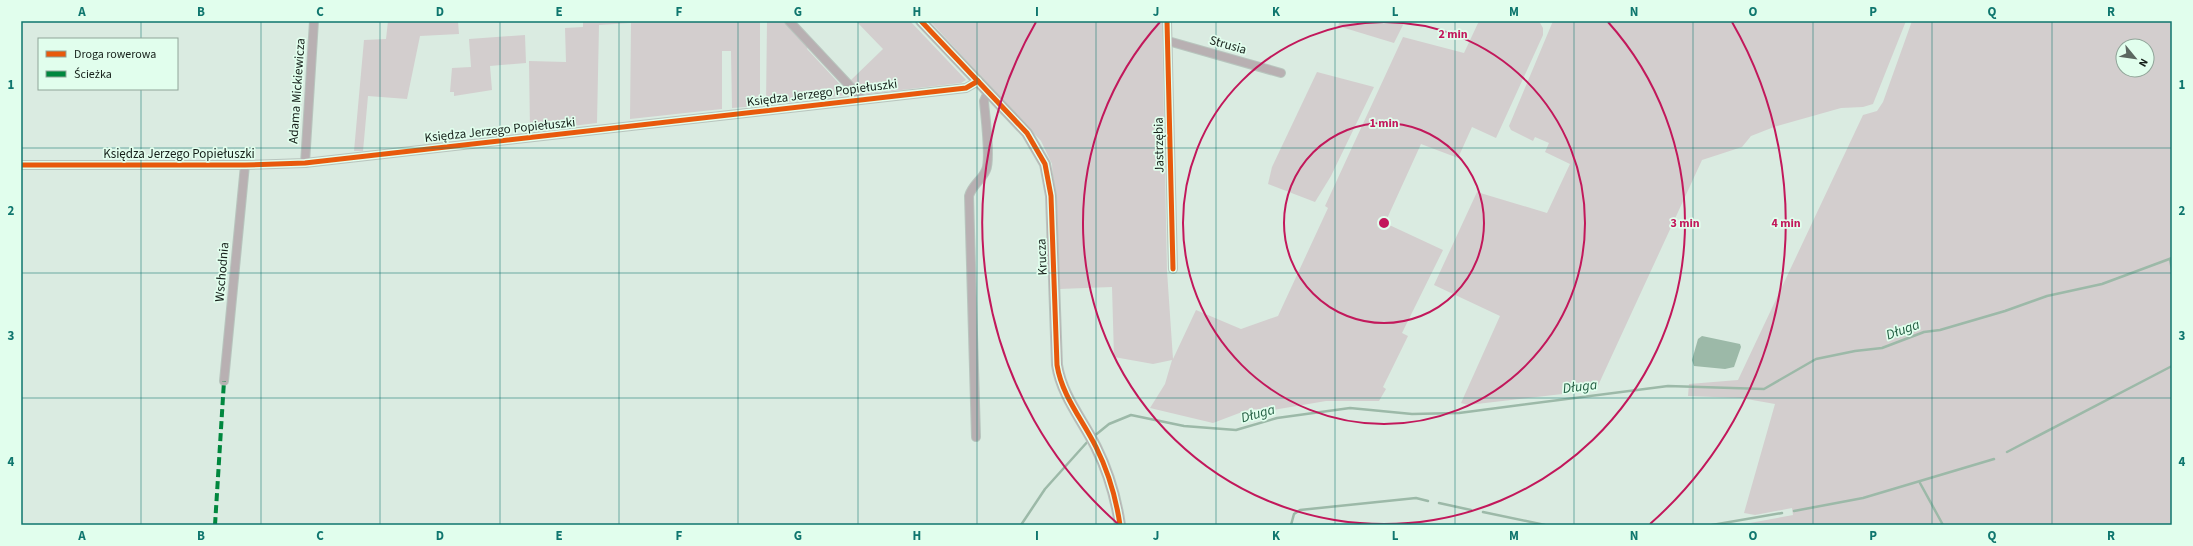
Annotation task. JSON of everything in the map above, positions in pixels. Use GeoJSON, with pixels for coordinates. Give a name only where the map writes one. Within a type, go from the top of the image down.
{"type":"FeatureCollection","features":[{"type":"Feature","properties":{"kind":"street","name":"Adama Mickiewicza"},"geometry":{"type":"LineString","coordinates":[[305,163],[314,21]]}},
{"type":"Feature","properties":{"kind":"street"},"geometry":{"type":"LineString","coordinates":[[790,21],[862,98]]}},
{"type":"Feature","properties":{"kind":"street","name":"Krucza"},"geometry":{"type":"LineString","coordinates":[[922,21],[1027,134],[1045,164],[1051,196],[1058,375],[1065,395],[1096,446],[1110,480],[1120,525]]}},
{"type":"Feature","properties":{"kind":"street","name":"Jastrzębia"},"geometry":{"type":"LineString","coordinates":[[1167,21],[1173,269]]}},
{"type":"Feature","properties":{"kind":"street","name":"Strusia"},"geometry":{"type":"LineString","coordinates":[[1168,41],[1281,73]]}},
{"type":"Feature","properties":{"kind":"street","name":"Księdza Jerzego Popiełuszki"},"geometry":{"type":"LineString","coordinates":[[21,165],[245,165],[305,163],[862,98],[966,88],[978,82]]}},
{"type":"Feature","properties":{"kind":"street"},"geometry":{"type":"LineString","coordinates":[[976,437],[969,196],[972,187],[984,173],[988,163],[984,101],[988,92]]}},
{"type":"Feature","properties":{"kind":"street","name":"Wschodnia"},"geometry":{"type":"LineString","coordinates":[[224,380],[245,165]]}},
{"type":"Feature","properties":{"kind":"shaded area"},"geometry":{"type":"Polygon","coordinates":[[[388,21],[458,21],[459,34],[420,36],[407,99],[368,96],[363,151],[354,151],[364,40],[386,39],[388,21]]]}},
{"type":"Feature","properties":{"kind":"shaded area"},"geometry":{"type":"Polygon","coordinates":[[[583,21],[760,21],[760,106],[732,108],[731,51],[722,51],[722,109],[630,119],[631,23],[599,25],[597,123],[530,131],[529,61],[566,62],[565,28],[583,27],[583,21]]]}},
{"type":"Feature","properties":{"kind":"shaded area"},"geometry":{"type":"Polygon","coordinates":[[[767,21],[784,21],[808,47],[807,49],[847,92],[846,95],[766,105],[767,21]]]}},
{"type":"Feature","properties":{"kind":"shaded area"},"geometry":{"type":"Polygon","coordinates":[[[856,21],[910,21],[966,80],[961,83],[867,94],[861,92],[850,81],[883,49],[856,21]]]}},
{"type":"Feature","properties":{"kind":"shaded area"},"geometry":{"type":"Polygon","coordinates":[[[930,21],[1162,21],[1167,271],[1173,359],[1196,310],[1241,329],[1278,316],[1328,208],[1325,206],[1403,37],[1464,53],[1479,21],[1539,21],[1543,28],[1543,35],[1496,138],[1472,127],[1458,158],[1421,144],[1385,223],[1443,250],[1402,333],[1408,336],[1383,387],[1386,389],[1379,401],[1326,401],[1273,410],[1250,409],[1213,423],[1150,408],[1165,384],[1172,360],[1153,364],[1114,357],[1112,287],[1059,289],[1052,164],[1041,141],[930,21]]]}},
{"type":"Feature","properties":{"kind":"shaded area"},"geometry":{"type":"Polygon","coordinates":[[[1340,21],[1405,21],[1394,43],[1338,26],[1340,21]]]}},
{"type":"Feature","properties":{"kind":"shaded area"},"geometry":{"type":"Polygon","coordinates":[[[1553,21],[1906,21],[1873,104],[1863,107],[1841,108],[1774,127],[1751,136],[1742,147],[1702,160],[1596,390],[1468,405],[1461,403],[1500,316],[1434,285],[1477,192],[1547,213],[1570,164],[1545,152],[1549,143],[1535,137],[1533,141],[1511,130],[1509,126],[1553,21]]]}},
{"type":"Feature","properties":{"kind":"shaded area"},"geometry":{"type":"Polygon","coordinates":[[[1912,21],[2172,21],[2172,525],[1739,525],[1793,515],[1792,508],[1755,515],[1744,513],[1775,404],[1741,398],[1688,396],[1689,384],[1738,380],[1863,115],[1877,111],[1883,102],[1912,21]]]}},
{"type":"Feature","properties":{"kind":"shaded area"},"geometry":{"type":"Polygon","coordinates":[[[525,35],[526,63],[490,66],[492,90],[454,96],[454,92],[450,92],[452,68],[471,67],[469,39],[525,35]]]}},
{"type":"Feature","properties":{"kind":"shaded area"},"geometry":{"type":"Polygon","coordinates":[[[1317,72],[1374,87],[1331,176],[1315,202],[1268,184],[1272,167],[1317,72]]]}},
{"type":"Feature","properties":{"kind":"shaded area"},"geometry":{"type":"Polygon","coordinates":[[[1702,336],[1740,344],[1741,347],[1734,367],[1725,369],[1694,366],[1692,360],[1698,339],[1702,336]]]}},
{"type":"Feature","properties":{"kind":"waterway","name":"Długa"},"geometry":{"type":"LineString","coordinates":[[1093,437],[1109,424],[1131,415],[1184,426],[1236,430],[1277,418],[1350,408],[1412,414],[1459,413],[1668,386],[1764,389],[1816,359],[1855,351],[1882,348],[1924,332],[1940,330],[2005,311],[2047,296],[2102,284],[2172,258]]}},
{"type":"Feature","properties":{"kind":"waterway"},"geometry":{"type":"LineString","coordinates":[[2170,259],[2172,270]]}},
{"type":"Feature","properties":{"kind":"waterway"},"geometry":{"type":"LineString","coordinates":[[2007,452],[2172,366]]}},
{"type":"Feature","properties":{"kind":"waterway","name":"Długa"},"geometry":{"type":"LineString","coordinates":[[1021,525],[1045,489],[1089,440]]}},
{"type":"Feature","properties":{"kind":"waterway"},"geometry":{"type":"LineString","coordinates":[[1794,511],[1863,498],[1994,459]]}},
{"type":"Feature","properties":{"kind":"waterway"},"geometry":{"type":"LineString","coordinates":[[1920,483],[1943,525]]}},
{"type":"Feature","properties":{"kind":"waterway"},"geometry":{"type":"LineString","coordinates":[[1291,525],[1294,514],[1300,510],[1416,498],[1428,501]]}},
{"type":"Feature","properties":{"kind":"waterway"},"geometry":{"type":"LineString","coordinates":[[1439,503],[1471,510]]}},
{"type":"Feature","properties":{"kind":"waterway"},"geometry":{"type":"LineString","coordinates":[[1483,512],[1545,525]]}},
{"type":"Feature","properties":{"kind":"waterway"},"geometry":{"type":"LineString","coordinates":[[1712,525],[1782,513]]}},
{"type":"Feature","properties":{"kind":"marked path"},"geometry":{"type":"LineString","coordinates":[[215,525],[224,381]]}},
{"type":"Feature","properties":{"kind":"cycle path"},"geometry":{"type":"LineString","coordinates":[[921,21],[1027,133],[1045,164],[1051,196],[1057,365],[1063,387],[1096,447],[1108,475],[1120,525]]}},
{"type":"Feature","properties":{"kind":"cycle path"},"geometry":{"type":"LineString","coordinates":[[1167,21],[1173,269]]}},
{"type":"Feature","properties":{"kind":"cycle path"},"geometry":{"type":"LineString","coordinates":[[21,165],[245,165],[305,163],[966,88],[978,81]]}}]}
